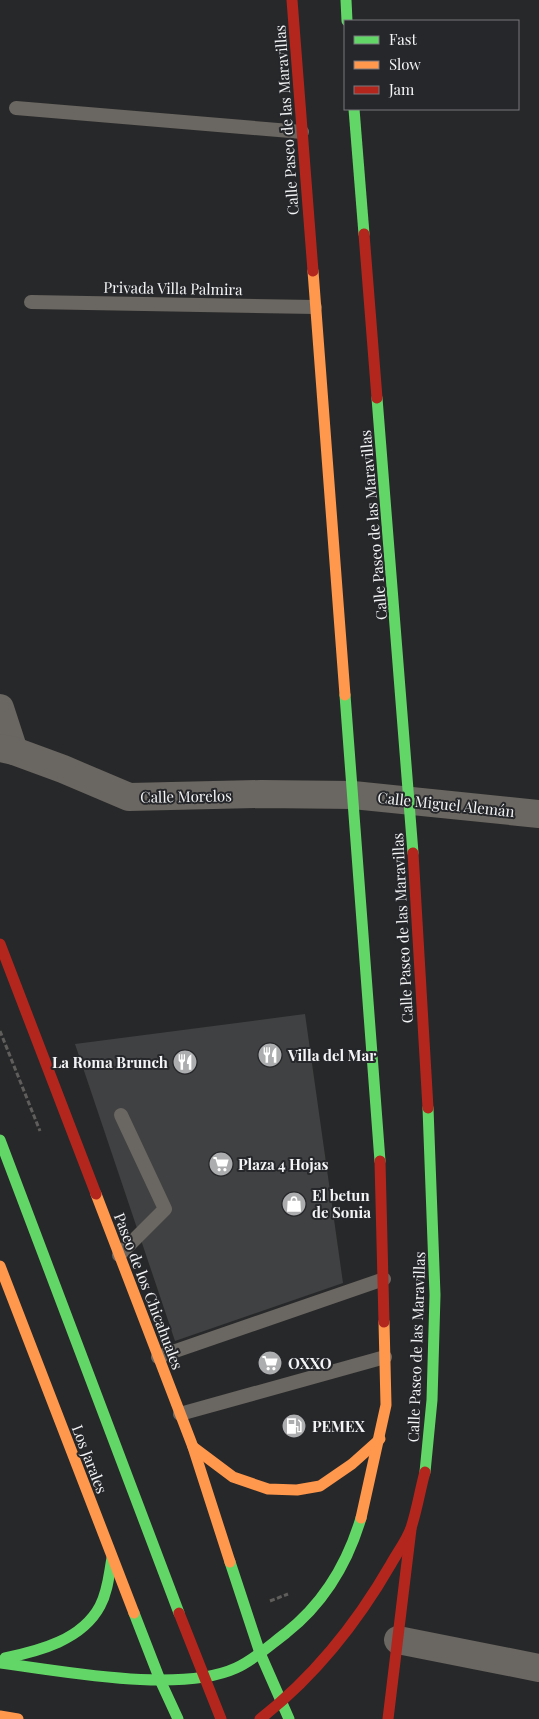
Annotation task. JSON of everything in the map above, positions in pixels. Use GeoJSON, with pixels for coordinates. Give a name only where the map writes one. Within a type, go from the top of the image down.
{"type":"FeatureCollection","features":[{"type":"Feature","properties":{"kind":"main road","name":"Calle Paseo de las Maravillas"},"geometry":{"type":"LineString","coordinates":[[292,0],[382,1185],[386,1405],[380,1439]]}},
{"type":"Feature","properties":{"kind":"main road"},"geometry":{"type":"LineString","coordinates":[[346,0],[347,20]]}},
{"type":"Feature","properties":{"kind":"main road","name":"Calle Paseo de las Maravillas"},"geometry":{"type":"LineString","coordinates":[[260,1719],[282,1702],[326,1658],[348,1630],[381,1581],[411,1529],[426,1466],[432,1400],[435,1295],[430,1158],[410,800],[354,110]]}},
{"type":"Feature","properties":{"kind":"main road","name":"Paseo de los Chicahuales"},"geometry":{"type":"LineString","coordinates":[[0,944],[193,1447],[260,1653],[289,1719]]}},
{"type":"Feature","properties":{"kind":"main road"},"geometry":{"type":"LineString","coordinates":[[0,1140],[203,1677],[221,1719]]}},
{"type":"Feature","properties":{"kind":"main road","name":"Los Jarales"},"geometry":{"type":"LineString","coordinates":[[0,1266],[112,1558],[160,1680],[178,1719]]}},
{"type":"Feature","properties":{"kind":"main road"},"geometry":{"type":"LineString","coordinates":[[193,1447],[233,1477],[268,1489],[297,1490],[320,1486],[352,1464],[380,1439]]}},
{"type":"Feature","properties":{"kind":"main road"},"geometry":{"type":"LineString","coordinates":[[0,1663],[96,1675],[160,1680],[203,1677],[236,1668],[260,1653],[305,1618],[328,1590],[344,1564],[361,1520],[380,1439]]}},
{"type":"Feature","properties":{"kind":"main road"},"geometry":{"type":"LineString","coordinates":[[388,1719],[411,1529]]}},
{"type":"Feature","properties":{"kind":"main road"},"geometry":{"type":"LineString","coordinates":[[0,1659],[24,1654],[59,1642],[84,1626],[98,1610],[107,1586],[112,1558]]}},
{"type":"Feature","properties":{"kind":"main road"},"geometry":{"type":"LineString","coordinates":[[0,1716],[18,1719]]}},
{"type":"Feature","properties":{"kind":"street","name":"Calle Morelos"},"geometry":{"type":"LineString","coordinates":[[0,708],[7,750],[63,769],[129,797],[261,794],[353,795]]}},
{"type":"Feature","properties":{"kind":"street","name":"Calle Miguel Alemán"},"geometry":{"type":"LineString","coordinates":[[353,795],[539,814]]}},
{"type":"Feature","properties":{"kind":"street"},"geometry":{"type":"LineString","coordinates":[[398,1640],[539,1668]]}},
{"type":"Feature","properties":{"kind":"lane"},"geometry":{"type":"LineString","coordinates":[[16,108],[302,132]]}},
{"type":"Feature","properties":{"kind":"lane","name":"Privada Villa Palmira"},"geometry":{"type":"LineString","coordinates":[[31,302],[315,307]]}},
{"type":"Feature","properties":{"kind":"lane"},"geometry":{"type":"LineString","coordinates":[[119,1254],[165,1209],[121,1115]]}},
{"type":"Feature","properties":{"kind":"lane"},"geometry":{"type":"LineString","coordinates":[[158,1357],[384,1278]]}},
{"type":"Feature","properties":{"kind":"lane"},"geometry":{"type":"LineString","coordinates":[[180,1414],[385,1357]]}},
{"type":"Feature","properties":{"kind":"building","name":"Plaza 4 Hojas"},"geometry":{"type":"Polygon","coordinates":[[[305,1014],[343,1283],[175,1341],[75,1044],[305,1014]]]}},
{"type":"Feature","properties":{"kind":"traffic: fast"},"geometry":{"type":"LineString","coordinates":[[346,0],[347,20]]}},
{"type":"Feature","properties":{"kind":"traffic: fast"},"geometry":{"type":"LineString","coordinates":[[354,110],[364,234]]}},
{"type":"Feature","properties":{"kind":"traffic: fast"},"geometry":{"type":"LineString","coordinates":[[377,398],[413,853]]}},
{"type":"Feature","properties":{"kind":"traffic: fast"},"geometry":{"type":"LineString","coordinates":[[345,695],[380,1161]]}},
{"type":"Feature","properties":{"kind":"traffic: fast"},"geometry":{"type":"LineString","coordinates":[[425,1472],[432,1400],[435,1295],[428,1108]]}},
{"type":"Feature","properties":{"kind":"traffic: fast"},"geometry":{"type":"LineString","coordinates":[[0,1140],[179,1613]]}},
{"type":"Feature","properties":{"kind":"traffic: fast"},"geometry":{"type":"LineString","coordinates":[[0,1663],[87,1675],[153,1680],[212,1676],[236,1668],[249,1661],[286,1633],[323,1596],[349,1552],[361,1518]]}},
{"type":"Feature","properties":{"kind":"traffic: fast"},"geometry":{"type":"LineString","coordinates":[[5,1658],[32,1652],[58,1642],[71,1636],[92,1618],[103,1600],[112,1558]]}},
{"type":"Feature","properties":{"kind":"traffic: fast"},"geometry":{"type":"LineString","coordinates":[[230,1562],[260,1653],[289,1719]]}},
{"type":"Feature","properties":{"kind":"traffic: fast"},"geometry":{"type":"LineString","coordinates":[[134,1613],[160,1680],[178,1719]]}},
{"type":"Feature","properties":{"kind":"traffic: slow"},"geometry":{"type":"LineString","coordinates":[[313,271],[345,695]]}},
{"type":"Feature","properties":{"kind":"traffic: slow"},"geometry":{"type":"LineString","coordinates":[[96,1194],[193,1447],[230,1562]]}},
{"type":"Feature","properties":{"kind":"traffic: slow"},"geometry":{"type":"LineString","coordinates":[[0,1266],[134,1613]]}},
{"type":"Feature","properties":{"kind":"traffic: slow"},"geometry":{"type":"LineString","coordinates":[[361,1518],[386,1405],[384,1322]]}},
{"type":"Feature","properties":{"kind":"traffic: slow"},"geometry":{"type":"LineString","coordinates":[[193,1447],[233,1477],[268,1489],[297,1490],[320,1486],[352,1464],[380,1439]]}},
{"type":"Feature","properties":{"kind":"traffic: slow"},"geometry":{"type":"LineString","coordinates":[[0,1716],[18,1719]]}},
{"type":"Feature","properties":{"kind":"traffic: jam"},"geometry":{"type":"LineString","coordinates":[[292,0],[313,271]]}},
{"type":"Feature","properties":{"kind":"traffic: jam"},"geometry":{"type":"LineString","coordinates":[[364,234],[377,398]]}},
{"type":"Feature","properties":{"kind":"traffic: jam"},"geometry":{"type":"LineString","coordinates":[[413,853],[428,1108]]}},
{"type":"Feature","properties":{"kind":"traffic: jam"},"geometry":{"type":"LineString","coordinates":[[0,944],[96,1194]]}},
{"type":"Feature","properties":{"kind":"traffic: jam"},"geometry":{"type":"LineString","coordinates":[[380,1161],[384,1322]]}},
{"type":"Feature","properties":{"kind":"traffic: jam"},"geometry":{"type":"LineString","coordinates":[[260,1719],[280,1703],[316,1667],[364,1607],[409,1533],[425,1472]]}},
{"type":"Feature","properties":{"kind":"traffic: jam"},"geometry":{"type":"LineString","coordinates":[[388,1719],[411,1529]]}},
{"type":"Feature","properties":{"kind":"traffic: jam"},"geometry":{"type":"LineString","coordinates":[[179,1613],[221,1719]]}},
{"type":"Feature","properties":{"kind":"place","name":"Villa del Mar"},"geometry":{"type":"Point","coordinates":[270,1055]}},
{"type":"Feature","properties":{"kind":"place","name":"La Roma Brunch"},"geometry":{"type":"Point","coordinates":[185,1062]}},
{"type":"Feature","properties":{"kind":"place","name":"Plaza 4 Hojas"},"geometry":{"type":"Point","coordinates":[221,1164]}},
{"type":"Feature","properties":{"kind":"place","name":"El betun de Sonia"},"geometry":{"type":"Point","coordinates":[294,1204]}},
{"type":"Feature","properties":{"kind":"place","name":"OXXO"},"geometry":{"type":"Point","coordinates":[270,1363]}},
{"type":"Feature","properties":{"kind":"place","name":"PEMEX"},"geometry":{"type":"Point","coordinates":[294,1426]}}]}
